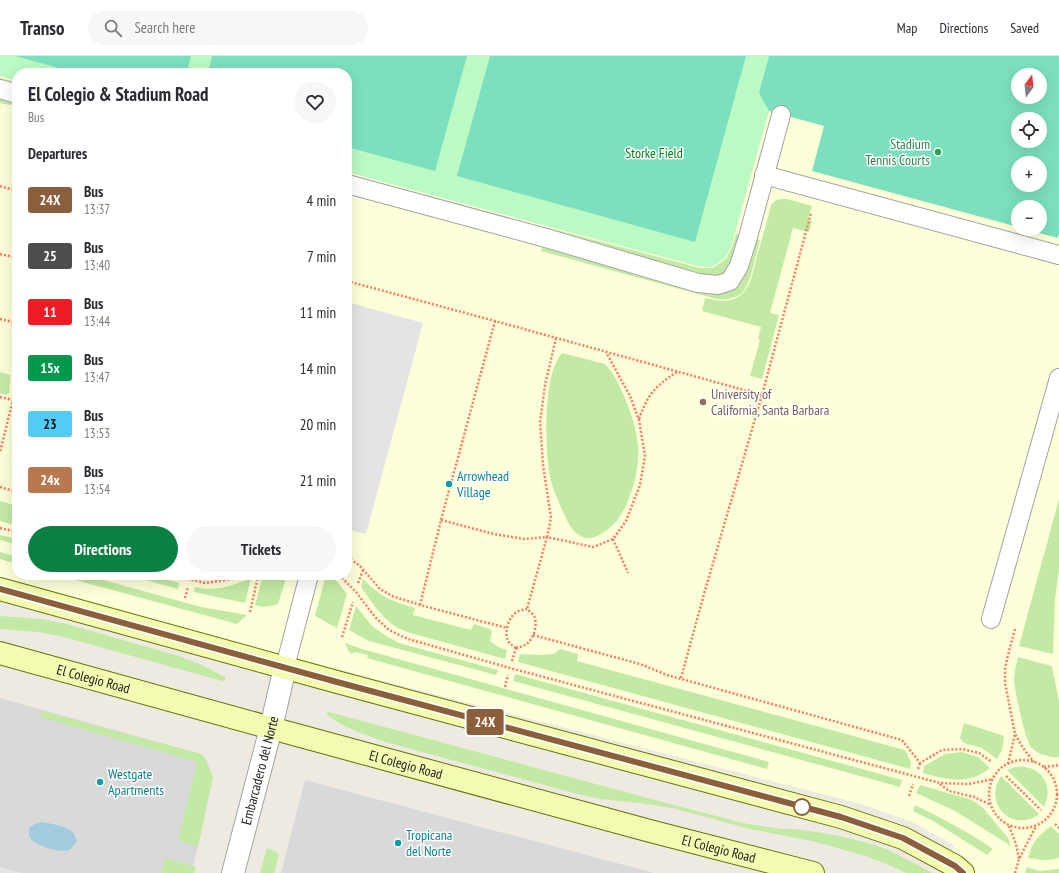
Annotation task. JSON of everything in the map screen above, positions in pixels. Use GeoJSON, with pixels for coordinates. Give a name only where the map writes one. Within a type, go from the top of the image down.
{"type":"FeatureCollection","features":[{"type":"Feature","properties":{"kind":"main road"},"geometry":{"type":"LineString","coordinates":[[0,589],[337,682],[841,817],[903,838],[955,866],[963,873]]}},
{"type":"Feature","properties":{"kind":"main road","name":"El Colegio Road"},"geometry":{"type":"LineString","coordinates":[[0,653],[643,829],[813,873]]}},
{"type":"Feature","properties":{"kind":"street","name":"Embarcadero del Norte"},"geometry":{"type":"LineString","coordinates":[[233,873],[271,728],[285,667]]}},
{"type":"Feature","properties":{"kind":"lane"},"geometry":{"type":"LineString","coordinates":[[0,89],[12,93]]}},
{"type":"Feature","properties":{"kind":"lane"},"geometry":{"type":"LineString","coordinates":[[352,185],[546,238],[698,283],[718,285],[730,281],[739,266],[781,115]]}},
{"type":"Feature","properties":{"kind":"lane"},"geometry":{"type":"LineString","coordinates":[[764,175],[1059,255]]}},
{"type":"Feature","properties":{"kind":"lane"},"geometry":{"type":"LineString","coordinates":[[991,619],[1059,378]]}},
{"type":"Feature","properties":{"kind":"lane"},"geometry":{"type":"LineString","coordinates":[[285,667],[308,580]]}},
{"type":"Feature","properties":{"kind":"path"},"geometry":{"type":"LineString","coordinates":[[0,186],[12,190]]}},
{"type":"Feature","properties":{"kind":"path"},"geometry":{"type":"LineString","coordinates":[[681,678],[762,396],[817,189]]}},
{"type":"Feature","properties":{"kind":"path"},"geometry":{"type":"LineString","coordinates":[[0,254],[12,257]]}},
{"type":"Feature","properties":{"kind":"path"},"geometry":{"type":"LineString","coordinates":[[352,282],[762,396]]}},
{"type":"Feature","properties":{"kind":"path"},"geometry":{"type":"LineString","coordinates":[[0,319],[12,322]]}},
{"type":"Feature","properties":{"kind":"path"},"geometry":{"type":"LineString","coordinates":[[420,606],[441,520],[495,321]]}},
{"type":"Feature","properties":{"kind":"path"},"geometry":{"type":"LineString","coordinates":[[527,609],[547,537],[550,518],[542,465],[540,422],[545,385],[556,338]]}},
{"type":"Feature","properties":{"kind":"path"},"geometry":{"type":"LineString","coordinates":[[441,520],[494,534],[524,539],[547,537],[593,547],[613,539],[626,521],[640,485],[645,456],[639,420],[630,396],[606,352]]}},
{"type":"Feature","properties":{"kind":"path"},"geometry":{"type":"LineString","coordinates":[[639,420],[648,397],[659,384],[677,372]]}},
{"type":"Feature","properties":{"kind":"path"},"geometry":{"type":"LineString","coordinates":[[0,397],[12,400]]}},
{"type":"Feature","properties":{"kind":"path"},"geometry":{"type":"LineString","coordinates":[[0,452],[12,407]]}},
{"type":"Feature","properties":{"kind":"path"},"geometry":{"type":"LineString","coordinates":[[0,487],[12,491]]}},
{"type":"Feature","properties":{"kind":"path"},"geometry":{"type":"LineString","coordinates":[[0,528],[12,531]]}},
{"type":"Feature","properties":{"kind":"path"},"geometry":{"type":"LineString","coordinates":[[613,539],[628,573]]}},
{"type":"Feature","properties":{"kind":"path"},"geometry":{"type":"LineString","coordinates":[[352,561],[359,565],[380,589],[392,596],[420,606],[507,628]]}},
{"type":"Feature","properties":{"kind":"path"},"geometry":{"type":"LineString","coordinates":[[358,583],[363,570]]}},
{"type":"Feature","properties":{"kind":"path"},"geometry":{"type":"LineString","coordinates":[[193,580],[205,583],[226,580]]}},
{"type":"Feature","properties":{"kind":"path"},"geometry":{"type":"LineString","coordinates":[[250,612],[257,580]]}},
{"type":"Feature","properties":{"kind":"path"},"geometry":{"type":"LineString","coordinates":[[344,580],[356,592],[375,617],[389,630],[408,639],[510,668],[940,783],[969,784],[993,779]]}},
{"type":"Feature","properties":{"kind":"path"},"geometry":{"type":"LineString","coordinates":[[185,598],[188,587]]}},
{"type":"Feature","properties":{"kind":"path"},"geometry":{"type":"LineString","coordinates":[[342,637],[352,602]]}},
{"type":"Feature","properties":{"kind":"path"},"geometry":{"type":"LineString","coordinates":[[527,609],[534,615],[536,623],[533,635],[528,643],[524,646],[516,648],[509,643],[506,637],[507,628],[510,620],[516,612],[527,609]]}},
{"type":"Feature","properties":{"kind":"path"},"geometry":{"type":"LineString","coordinates":[[1017,623],[1008,654],[1005,669],[1005,683],[1015,734],[1023,748],[1034,762]]}},
{"type":"Feature","properties":{"kind":"path"},"geometry":{"type":"LineString","coordinates":[[533,635],[640,664],[666,675],[902,740],[920,763]]}},
{"type":"Feature","properties":{"kind":"path"},"geometry":{"type":"LineString","coordinates":[[512,661],[516,648]]}},
{"type":"Feature","properties":{"kind":"path"},"geometry":{"type":"LineString","coordinates":[[505,687],[508,675]]}},
{"type":"Feature","properties":{"kind":"path"},"geometry":{"type":"LineString","coordinates":[[1008,764],[1015,734]]}},
{"type":"Feature","properties":{"kind":"path"},"geometry":{"type":"LineString","coordinates":[[918,769],[920,763],[942,750],[962,749],[979,753],[992,762]]}},
{"type":"Feature","properties":{"kind":"path"},"geometry":{"type":"LineString","coordinates":[[1016,761],[1034,762],[1043,767],[1055,782],[1058,792],[1053,810],[1048,818],[1036,826],[1018,828],[1008,825],[1001,820],[991,806],[989,797],[993,779],[1000,770],[1008,764],[1016,761]]}},
{"type":"Feature","properties":{"kind":"path"},"geometry":{"type":"LineString","coordinates":[[1043,767],[1059,765]]}},
{"type":"Feature","properties":{"kind":"path"},"geometry":{"type":"LineString","coordinates":[[1006,776],[1041,810]]}},
{"type":"Feature","properties":{"kind":"path"},"geometry":{"type":"LineString","coordinates":[[940,783],[949,790],[974,797],[991,806]]}},
{"type":"Feature","properties":{"kind":"path"},"geometry":{"type":"LineString","coordinates":[[909,796],[913,784]]}},
{"type":"Feature","properties":{"kind":"path"},"geometry":{"type":"LineString","coordinates":[[1055,824],[1059,828]]}},
{"type":"Feature","properties":{"kind":"path"},"geometry":{"type":"LineString","coordinates":[[1008,825],[1016,844],[1019,859]]}},
{"type":"Feature","properties":{"kind":"path"},"geometry":{"type":"LineString","coordinates":[[1015,873],[1019,859],[1036,826]]}},
{"type":"Feature","properties":{"kind":"shaded area","name":"University of California, Santa Barbara"},"geometry":{"type":"Polygon","coordinates":[[[0,56],[1059,56],[1059,873],[948,873],[954,845],[912,822],[865,805],[263,650],[0,579],[0,56]]]}},
{"type":"Feature","properties":{"kind":"shaded area"},"geometry":{"type":"Polygon","coordinates":[[[352,303],[423,323],[366,534],[352,530],[352,303]]]}},
{"type":"Feature","properties":{"kind":"shaded area","name":"Westgate Apartments"},"geometry":{"type":"Polygon","coordinates":[[[0,698],[201,754],[205,758],[213,777],[192,873],[0,873],[0,698]]]}},
{"type":"Feature","properties":{"kind":"shaded area","name":"Tropicana del Norte"},"geometry":{"type":"Polygon","coordinates":[[[305,780],[654,873],[281,873],[305,780]]]}},
{"type":"Feature","properties":{"kind":"shaded area"},"geometry":{"type":"Polygon","coordinates":[[[0,867],[23,873],[0,873],[0,867]]]}},
{"type":"Feature","properties":{"kind":"green space","name":"Storke Field"},"geometry":{"type":"Polygon","coordinates":[[[0,56],[843,56],[769,111],[731,247],[725,258],[712,267],[701,267],[352,173],[352,68],[12,68],[12,80],[0,76],[0,56]]]}},
{"type":"Feature","properties":{"kind":"green space"},"geometry":{"type":"Polygon","coordinates":[[[15,56],[191,56],[188,68],[59,68],[15,56]]]}},
{"type":"Feature","properties":{"kind":"green space"},"geometry":{"type":"Polygon","coordinates":[[[212,56],[467,56],[435,171],[352,148],[352,68],[209,68],[212,56]]]}},
{"type":"Feature","properties":{"kind":"green space"},"geometry":{"type":"Polygon","coordinates":[[[490,56],[746,56],[695,242],[457,176],[490,56]]]}},
{"type":"Feature","properties":{"kind":"green space","name":"Stadium Tennis Courts"},"geometry":{"type":"Polygon","coordinates":[[[769,56],[1059,56],[1058,238],[1047,235],[1047,200],[1011,200],[1011,225],[812,171],[824,126],[769,111],[759,93],[769,56]]]}},
{"type":"Feature","properties":{"kind":"green space"},"geometry":{"type":"Polygon","coordinates":[[[0,78],[12,81],[12,105],[0,103],[0,78]]]}},
{"type":"Feature","properties":{"kind":"green space"},"geometry":{"type":"Polygon","coordinates":[[[782,199],[812,206],[808,219],[812,221],[809,232],[793,228],[770,313],[779,315],[762,379],[750,376],[760,340],[758,339],[761,327],[702,311],[705,298],[720,301],[734,299],[743,293],[749,285],[771,205],[776,200],[782,199]]]}},
{"type":"Feature","properties":{"kind":"green space"},"geometry":{"type":"Polygon","coordinates":[[[549,228],[700,268],[713,268],[726,259],[736,234],[760,240],[751,275],[743,292],[734,298],[716,299],[541,251],[549,228]]]}},
{"type":"Feature","properties":{"kind":"green space"},"geometry":{"type":"Polygon","coordinates":[[[562,353],[605,364],[614,375],[629,409],[638,445],[637,469],[627,504],[621,515],[612,526],[601,534],[591,538],[579,535],[570,526],[555,493],[549,471],[546,427],[548,392],[551,376],[562,353]]]}},
{"type":"Feature","properties":{"kind":"green space"},"geometry":{"type":"Polygon","coordinates":[[[0,372],[10,375],[9,393],[5,395],[0,393],[0,372]]]}},
{"type":"Feature","properties":{"kind":"green space"},"geometry":{"type":"Polygon","coordinates":[[[1059,499],[1059,570],[1055,599],[1053,654],[1019,646],[1059,499]]]}},
{"type":"Feature","properties":{"kind":"green space"},"geometry":{"type":"Polygon","coordinates":[[[0,501],[12,505],[12,525],[0,521],[0,501]]]}},
{"type":"Feature","properties":{"kind":"green space"},"geometry":{"type":"Polygon","coordinates":[[[0,535],[12,538],[12,544],[0,540],[0,535]]]}},
{"type":"Feature","properties":{"kind":"green space"},"geometry":{"type":"Polygon","coordinates":[[[0,552],[12,556],[12,563],[0,559],[0,552]]]}},
{"type":"Feature","properties":{"kind":"green space"},"geometry":{"type":"Polygon","coordinates":[[[363,579],[387,598],[415,608],[413,615],[471,630],[474,624],[490,629],[492,632],[490,641],[498,647],[507,650],[505,659],[399,629],[387,620],[373,604],[361,587],[363,579]]]}},
{"type":"Feature","properties":{"kind":"green space"},"geometry":{"type":"Polygon","coordinates":[[[75,580],[103,580],[201,607],[247,615],[237,624],[75,580]]]}},
{"type":"Feature","properties":{"kind":"green space"},"geometry":{"type":"Polygon","coordinates":[[[146,580],[168,580],[179,583],[178,589],[146,580]]]}},
{"type":"Feature","properties":{"kind":"green space"},"geometry":{"type":"Polygon","coordinates":[[[251,580],[245,603],[194,592],[195,587],[210,589],[251,580]]]}},
{"type":"Feature","properties":{"kind":"green space"},"geometry":{"type":"Polygon","coordinates":[[[262,580],[285,580],[278,604],[267,607],[255,605],[262,580]]]}},
{"type":"Feature","properties":{"kind":"green space"},"geometry":{"type":"Polygon","coordinates":[[[325,580],[335,580],[347,594],[337,628],[315,616],[325,580]]]}},
{"type":"Feature","properties":{"kind":"green space"},"geometry":{"type":"Polygon","coordinates":[[[356,606],[372,626],[399,643],[498,670],[496,675],[369,641],[349,630],[356,606]]]}},
{"type":"Feature","properties":{"kind":"green space"},"geometry":{"type":"Polygon","coordinates":[[[0,616],[42,619],[67,624],[179,656],[202,665],[225,677],[225,680],[222,681],[60,636],[38,632],[0,629],[0,616]]]}},
{"type":"Feature","properties":{"kind":"green space"},"geometry":{"type":"Polygon","coordinates":[[[345,643],[769,762],[767,769],[367,658],[368,655],[355,652],[352,654],[349,652],[345,643]]]}},
{"type":"Feature","properties":{"kind":"green space"},"geometry":{"type":"Polygon","coordinates":[[[560,649],[578,654],[577,661],[905,750],[911,762],[910,769],[518,662],[520,654],[554,654],[560,649]]]}},
{"type":"Feature","properties":{"kind":"green space"},"geometry":{"type":"Polygon","coordinates":[[[1018,657],[1052,666],[1059,701],[1059,757],[1040,754],[1031,747],[1029,743],[1021,716],[1014,681],[1018,657]]]}},
{"type":"Feature","properties":{"kind":"green space"},"geometry":{"type":"Polygon","coordinates":[[[515,674],[902,780],[900,787],[513,681],[515,674]]]}},
{"type":"Feature","properties":{"kind":"green space"},"geometry":{"type":"Polygon","coordinates":[[[42,711],[201,754],[205,758],[213,777],[198,847],[178,840],[197,762],[40,717],[42,711]]]}},
{"type":"Feature","properties":{"kind":"green space"},"geometry":{"type":"Polygon","coordinates":[[[329,712],[743,823],[782,829],[817,832],[868,843],[889,850],[932,873],[906,873],[865,856],[816,842],[750,829],[673,808],[600,799],[581,795],[385,742],[341,724],[327,715],[329,712]]]}},
{"type":"Feature","properties":{"kind":"green space"},"geometry":{"type":"Polygon","coordinates":[[[964,723],[1004,736],[1002,750],[997,759],[982,748],[964,743],[960,738],[964,723]]]}},
{"type":"Feature","properties":{"kind":"green space"},"geometry":{"type":"Polygon","coordinates":[[[962,752],[978,757],[990,768],[972,778],[958,780],[923,773],[924,766],[945,754],[962,752]]]}},
{"type":"Feature","properties":{"kind":"green space"},"geometry":{"type":"Polygon","coordinates":[[[1015,767],[1031,769],[1042,776],[1047,787],[1048,794],[1044,807],[1007,770],[1015,767]]]}},
{"type":"Feature","properties":{"kind":"green space"},"geometry":{"type":"Polygon","coordinates":[[[1001,776],[1039,814],[1029,819],[1020,820],[1011,818],[1004,813],[998,806],[995,797],[996,786],[1001,776]]]}},
{"type":"Feature","properties":{"kind":"green space"},"geometry":{"type":"Polygon","coordinates":[[[920,785],[972,800],[983,808],[1008,838],[1011,846],[955,811],[916,793],[920,785]]]}},
{"type":"Feature","properties":{"kind":"green space"},"geometry":{"type":"Polygon","coordinates":[[[915,805],[955,826],[993,849],[987,855],[933,821],[913,811],[915,805]]]}},
{"type":"Feature","properties":{"kind":"green space"},"geometry":{"type":"Polygon","coordinates":[[[1051,826],[1059,834],[1059,858],[1044,860],[1028,858],[1031,848],[1036,840],[1051,826]]]}},
{"type":"Feature","properties":{"kind":"green space"},"geometry":{"type":"Polygon","coordinates":[[[267,848],[279,854],[274,873],[260,873],[267,848]]]}},
{"type":"Feature","properties":{"kind":"green space"},"geometry":{"type":"Polygon","coordinates":[[[165,858],[196,867],[194,873],[161,873],[165,858]]]}},
{"type":"Feature","properties":{"kind":"green space"},"geometry":{"type":"Polygon","coordinates":[[[1027,867],[1039,871],[1059,869],[1059,873],[1025,873],[1027,867]]]}},
{"type":"Feature","properties":{"kind":"water"},"geometry":{"type":"Polygon","coordinates":[[[42,822],[60,826],[72,831],[77,840],[74,846],[69,850],[60,851],[34,842],[29,836],[30,827],[42,822]]]}},
{"type":"Feature","properties":{"kind":"bus line","name":"24X"},"geometry":{"type":"LineString","coordinates":[[0,589],[337,682],[841,817],[903,838],[955,866],[963,873]]}},
{"type":"Feature","properties":{"kind":"place","name":"Stadium Tennis Courts"},"geometry":{"type":"Point","coordinates":[938,152]}},
{"type":"Feature","properties":{"kind":"place","name":"University of California, Santa Barbara"},"geometry":{"type":"Point","coordinates":[703,402]}},
{"type":"Feature","properties":{"kind":"place","name":"Arrowhead Village"},"geometry":{"type":"Point","coordinates":[449,484]}},
{"type":"Feature","properties":{"kind":"place","name":"Westgate Apartments"},"geometry":{"type":"Point","coordinates":[100,782]}},
{"type":"Feature","properties":{"kind":"place","name":"Tropicana del Norte"},"geometry":{"type":"Point","coordinates":[398,843]}}]}
